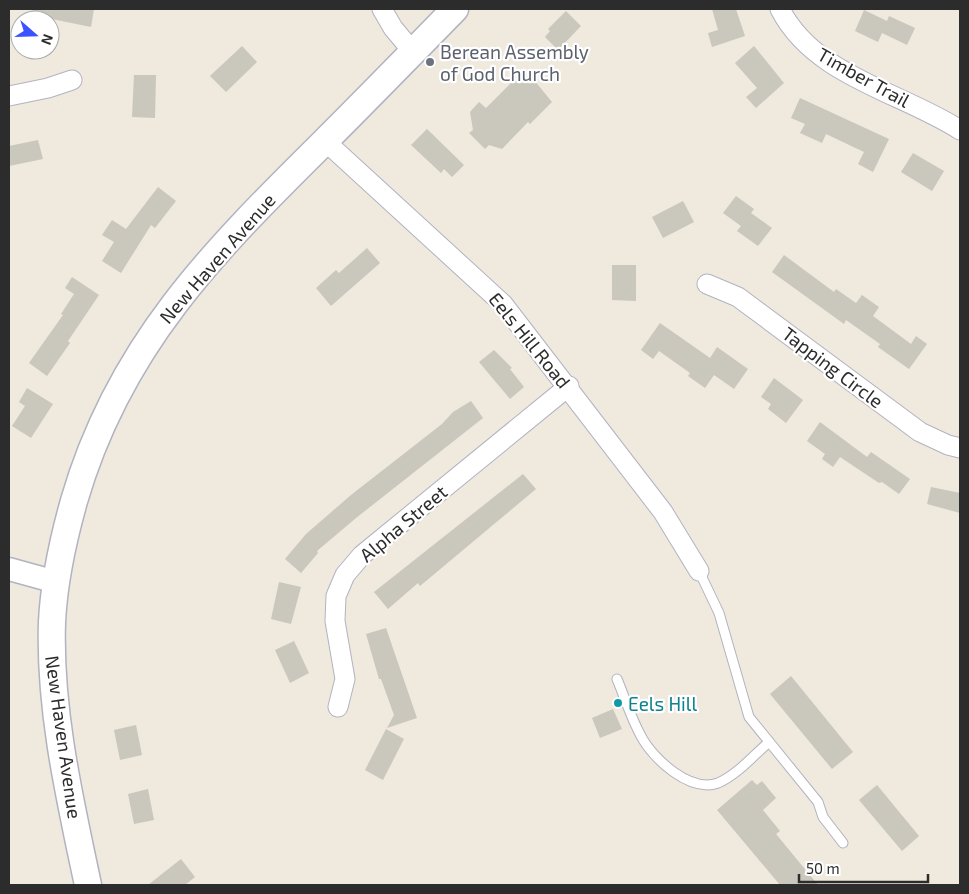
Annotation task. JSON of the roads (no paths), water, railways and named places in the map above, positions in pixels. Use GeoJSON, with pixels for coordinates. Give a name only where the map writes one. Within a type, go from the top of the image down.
{"type":"FeatureCollection","features":[{"type":"Feature","properties":{"kind":"main road","name":"New Haven Avenue"},"geometry":{"type":"LineString","coordinates":[[88,885],[71,798],[55,699],[52,630],[56,582],[69,519],[103,420],[153,331],[196,276],[262,203],[455,9]]}},
{"type":"Feature","properties":{"kind":"street"},"geometry":{"type":"LineString","coordinates":[[382,9],[393,28],[413,52]]}},
{"type":"Feature","properties":{"kind":"street","name":"Timber Trail"},"geometry":{"type":"LineString","coordinates":[[780,9],[797,35],[829,62],[960,130]]}},
{"type":"Feature","properties":{"kind":"street"},"geometry":{"type":"LineString","coordinates":[[9,96],[48,88],[72,80]]}},
{"type":"Feature","properties":{"kind":"street","name":"Eels Hill Road"},"geometry":{"type":"LineString","coordinates":[[325,141],[503,304],[569,386],[663,512],[700,571]]}},
{"type":"Feature","properties":{"kind":"street","name":"Tapping Circle"},"geometry":{"type":"LineString","coordinates":[[707,284],[738,297],[920,432],[948,445],[960,448]]}},
{"type":"Feature","properties":{"kind":"street","name":"Alpha Street"},"geometry":{"type":"LineString","coordinates":[[338,707],[345,680],[335,607],[340,585],[345,575],[362,555],[569,386]]}},
{"type":"Feature","properties":{"kind":"street"},"geometry":{"type":"LineString","coordinates":[[9,569],[56,582]]}},
{"type":"Feature","properties":{"kind":"lane"},"geometry":{"type":"LineString","coordinates":[[700,571],[719,613],[749,717],[818,802],[823,817],[843,844]]}},
{"type":"Feature","properties":{"kind":"lane"},"geometry":{"type":"LineString","coordinates":[[617,680],[642,738],[666,766],[683,778],[702,785],[718,783],[738,770],[769,742]]}},
{"type":"Feature","properties":{"kind":"place","name":"Berean Assembly of God Church"},"geometry":{"type":"Point","coordinates":[430,62]}},
{"type":"Feature","properties":{"kind":"place","name":"Eels Hill"},"geometry":{"type":"Point","coordinates":[618,703]}}]}
